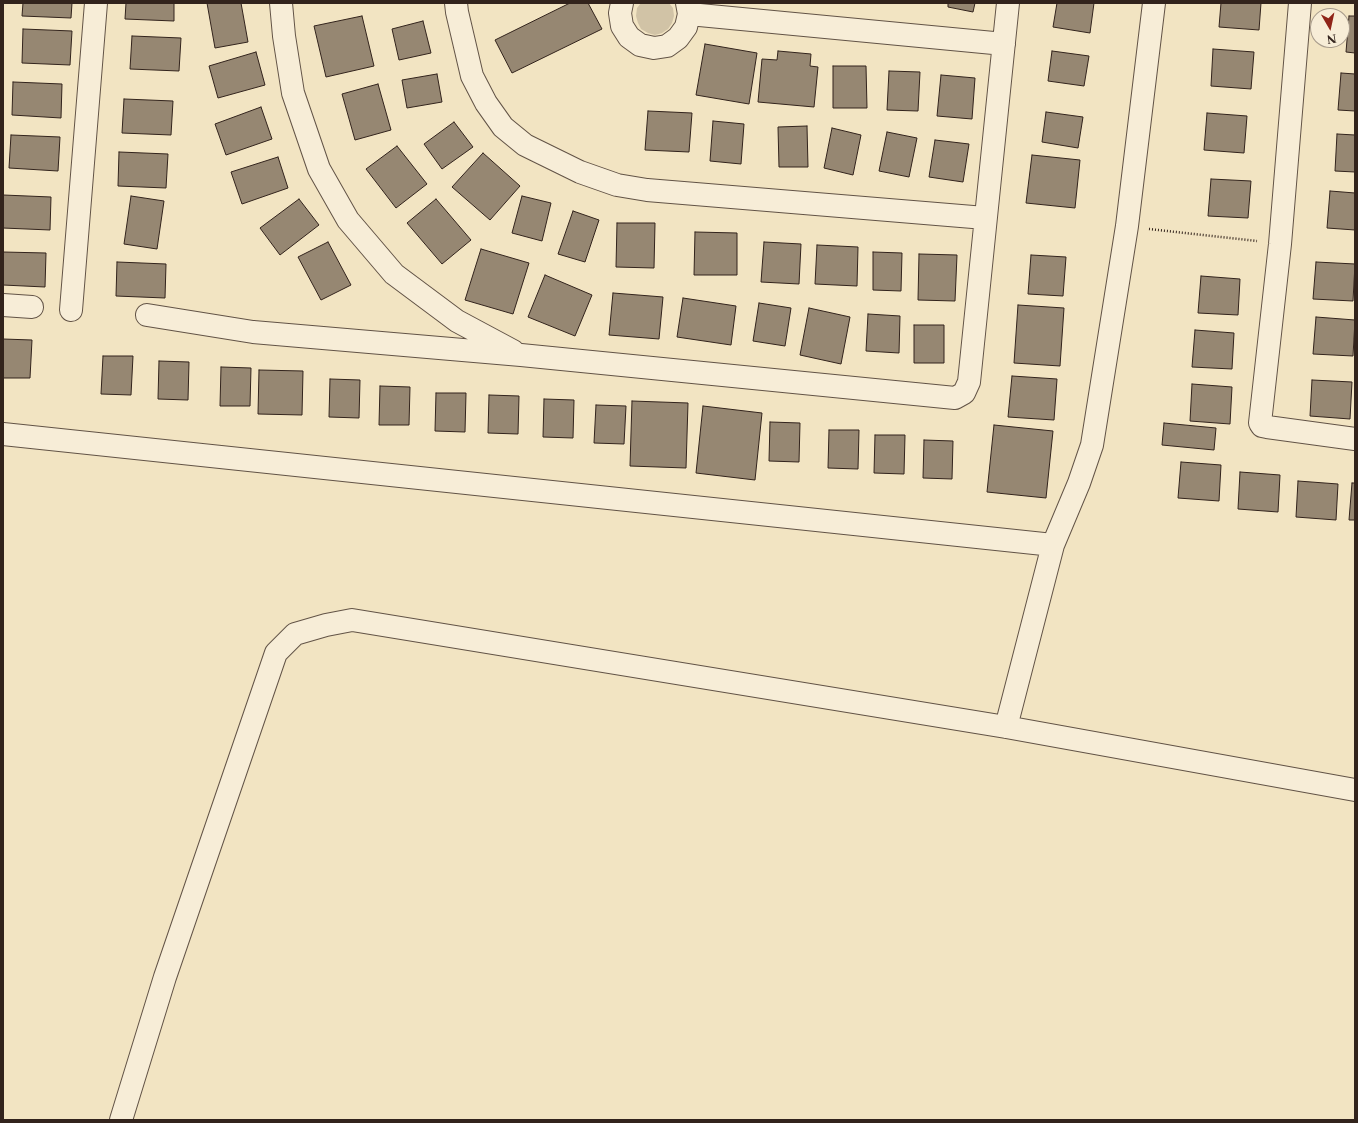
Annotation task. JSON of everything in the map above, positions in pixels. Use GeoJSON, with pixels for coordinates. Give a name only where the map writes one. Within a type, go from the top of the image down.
{"type":"FeatureCollection","features":[{"type":"Feature","properties":{"kind":"street"},"geometry":{"type":"LineString","coordinates":[[71,310],[96,3]]}},
{"type":"Feature","properties":{"kind":"street"},"geometry":{"type":"LineString","coordinates":[[281,3],[284,36],[293,93],[319,169],[348,220],[394,274],[457,321],[521,355]]}},
{"type":"Feature","properties":{"kind":"street"},"geometry":{"type":"LineString","coordinates":[[456,3],[458,19],[472,76],[486,103],[503,127],[525,144],[580,172],[617,185],[647,190],[986,218]]}},
{"type":"Feature","properties":{"kind":"street"},"geometry":{"type":"LineString","coordinates":[[622,3],[620,13],[622,26],[630,37],[640,45],[654,48],[667,46],[678,38],[686,27],[688,8],[1004,44]]}},
{"type":"Feature","properties":{"kind":"street"},"geometry":{"type":"LineString","coordinates":[[147,315],[253,332],[521,355],[955,398],[964,393],[969,382],[1008,3]]}},
{"type":"Feature","properties":{"kind":"street"},"geometry":{"type":"LineString","coordinates":[[1006,727],[1053,545],[1079,483],[1092,445],[1127,226],[1154,3]]}},
{"type":"Feature","properties":{"kind":"street"},"geometry":{"type":"LineString","coordinates":[[1300,3],[1280,244],[1260,423],[1262,426],[1267,427],[1355,439]]}},
{"type":"Feature","properties":{"kind":"street"},"geometry":{"type":"LineString","coordinates":[[3,305],[32,307]]}},
{"type":"Feature","properties":{"kind":"street"},"geometry":{"type":"LineString","coordinates":[[3,434],[1053,545]]}},
{"type":"Feature","properties":{"kind":"street"},"geometry":{"type":"LineString","coordinates":[[121,1120],[165,977],[276,653],[295,634],[326,625],[352,620],[1006,727],[1355,790]]}},
{"type":"Feature","properties":{"kind":"path"},"geometry":{"type":"LineString","coordinates":[[1127,226],[1280,244]]}},
{"type":"Feature","properties":{"kind":"shaded area"},"geometry":{"type":"Polygon","coordinates":[[[641,3],[669,3],[673,8],[674,16],[668,29],[655,35],[641,29],[636,16],[637,8],[641,3]]]}},
{"type":"Feature","properties":{"kind":"building"},"geometry":{"type":"Polygon","coordinates":[[[23,3],[72,3],[71,18],[22,16],[23,3]]]}},
{"type":"Feature","properties":{"kind":"building"},"geometry":{"type":"Polygon","coordinates":[[[126,3],[174,3],[174,21],[125,19],[126,3]]]}},
{"type":"Feature","properties":{"kind":"building"},"geometry":{"type":"Polygon","coordinates":[[[207,3],[241,3],[248,42],[215,48],[207,3]]]}},
{"type":"Feature","properties":{"kind":"building"},"geometry":{"type":"Polygon","coordinates":[[[570,3],[588,3],[602,29],[512,73],[495,40],[570,3]]]}},
{"type":"Feature","properties":{"kind":"building"},"geometry":{"type":"Polygon","coordinates":[[[948,3],[975,3],[973,12],[948,7],[948,3]]]}},
{"type":"Feature","properties":{"kind":"building"},"geometry":{"type":"Polygon","coordinates":[[[1057,3],[1094,3],[1090,33],[1053,27],[1057,3]]]}},
{"type":"Feature","properties":{"kind":"building"},"geometry":{"type":"Polygon","coordinates":[[[1221,3],[1261,3],[1259,30],[1219,27],[1221,3]]]}},
{"type":"Feature","properties":{"kind":"building"},"geometry":{"type":"Polygon","coordinates":[[[362,16],[374,66],[326,77],[314,26],[362,16]]]}},
{"type":"Feature","properties":{"kind":"building"},"geometry":{"type":"Polygon","coordinates":[[[1350,16],[1355,16],[1355,53],[1346,52],[1346,48],[1350,48],[1350,16]]]}},
{"type":"Feature","properties":{"kind":"building"},"geometry":{"type":"Polygon","coordinates":[[[423,21],[431,53],[399,60],[392,29],[423,21]]]}},
{"type":"Feature","properties":{"kind":"building"},"geometry":{"type":"Polygon","coordinates":[[[23,29],[72,31],[70,65],[22,63],[23,29]]]}},
{"type":"Feature","properties":{"kind":"building"},"geometry":{"type":"Polygon","coordinates":[[[132,36],[181,38],[179,71],[130,69],[132,36]]]}},
{"type":"Feature","properties":{"kind":"building"},"geometry":{"type":"Polygon","coordinates":[[[705,44],[757,53],[749,104],[696,95],[705,44]]]}},
{"type":"Feature","properties":{"kind":"building"},"geometry":{"type":"Polygon","coordinates":[[[1213,49],[1254,52],[1251,89],[1211,86],[1213,49]]]}},
{"type":"Feature","properties":{"kind":"building"},"geometry":{"type":"Polygon","coordinates":[[[778,51],[811,54],[810,66],[818,67],[814,107],[758,102],[762,59],[777,60],[778,51]]]}},
{"type":"Feature","properties":{"kind":"building"},"geometry":{"type":"Polygon","coordinates":[[[1052,51],[1089,56],[1084,86],[1048,81],[1052,51]]]}},
{"type":"Feature","properties":{"kind":"building"},"geometry":{"type":"Polygon","coordinates":[[[256,52],[265,85],[218,98],[209,66],[256,52]]]}},
{"type":"Feature","properties":{"kind":"building"},"geometry":{"type":"Polygon","coordinates":[[[833,66],[866,66],[867,108],[833,108],[833,66]]]}},
{"type":"Feature","properties":{"kind":"building"},"geometry":{"type":"Polygon","coordinates":[[[889,71],[920,72],[918,111],[887,110],[889,71]]]}},
{"type":"Feature","properties":{"kind":"building"},"geometry":{"type":"Polygon","coordinates":[[[1341,73],[1355,74],[1355,111],[1338,110],[1341,73]]]}},
{"type":"Feature","properties":{"kind":"building"},"geometry":{"type":"Polygon","coordinates":[[[437,74],[442,102],[407,108],[402,80],[437,74]]]}},
{"type":"Feature","properties":{"kind":"building"},"geometry":{"type":"Polygon","coordinates":[[[941,75],[975,78],[972,119],[937,116],[941,75]]]}},
{"type":"Feature","properties":{"kind":"building"},"geometry":{"type":"Polygon","coordinates":[[[13,82],[62,84],[61,118],[12,115],[13,82]]]}},
{"type":"Feature","properties":{"kind":"building"},"geometry":{"type":"Polygon","coordinates":[[[378,84],[391,130],[355,140],[342,94],[378,84]]]}},
{"type":"Feature","properties":{"kind":"building"},"geometry":{"type":"Polygon","coordinates":[[[124,99],[173,101],[171,135],[122,133],[124,99]]]}},
{"type":"Feature","properties":{"kind":"building"},"geometry":{"type":"Polygon","coordinates":[[[261,107],[272,139],[226,155],[215,124],[261,107]]]}},
{"type":"Feature","properties":{"kind":"building"},"geometry":{"type":"Polygon","coordinates":[[[648,111],[692,113],[689,152],[645,150],[648,111]]]}},
{"type":"Feature","properties":{"kind":"building"},"geometry":{"type":"Polygon","coordinates":[[[1046,112],[1083,117],[1078,148],[1042,142],[1046,112]]]}},
{"type":"Feature","properties":{"kind":"building"},"geometry":{"type":"Polygon","coordinates":[[[1207,113],[1247,116],[1244,153],[1204,150],[1207,113]]]}},
{"type":"Feature","properties":{"kind":"building"},"geometry":{"type":"Polygon","coordinates":[[[713,121],[744,124],[741,164],[710,161],[713,121]]]}},
{"type":"Feature","properties":{"kind":"building"},"geometry":{"type":"Polygon","coordinates":[[[454,122],[473,147],[442,169],[424,144],[454,122]]]}},
{"type":"Feature","properties":{"kind":"building"},"geometry":{"type":"Polygon","coordinates":[[[807,126],[808,167],[779,167],[778,127],[807,126]]]}},
{"type":"Feature","properties":{"kind":"building"},"geometry":{"type":"Polygon","coordinates":[[[832,128],[861,135],[853,175],[824,168],[832,128]]]}},
{"type":"Feature","properties":{"kind":"building"},"geometry":{"type":"Polygon","coordinates":[[[887,132],[917,138],[909,177],[879,171],[887,132]]]}},
{"type":"Feature","properties":{"kind":"building"},"geometry":{"type":"Polygon","coordinates":[[[1337,134],[1355,135],[1355,172],[1335,171],[1337,134]]]}},
{"type":"Feature","properties":{"kind":"building"},"geometry":{"type":"Polygon","coordinates":[[[11,135],[60,137],[58,171],[9,168],[11,135]]]}},
{"type":"Feature","properties":{"kind":"building"},"geometry":{"type":"Polygon","coordinates":[[[935,140],[969,144],[963,182],[929,177],[935,140]]]}},
{"type":"Feature","properties":{"kind":"building"},"geometry":{"type":"Polygon","coordinates":[[[397,146],[427,184],[396,208],[366,169],[397,146]]]}},
{"type":"Feature","properties":{"kind":"building"},"geometry":{"type":"Polygon","coordinates":[[[119,152],[168,154],[166,188],[118,186],[119,152]]]}},
{"type":"Feature","properties":{"kind":"building"},"geometry":{"type":"Polygon","coordinates":[[[483,153],[520,186],[490,220],[452,187],[483,153]]]}},
{"type":"Feature","properties":{"kind":"building"},"geometry":{"type":"Polygon","coordinates":[[[1032,155],[1080,160],[1075,208],[1026,203],[1032,155]]]}},
{"type":"Feature","properties":{"kind":"building"},"geometry":{"type":"Polygon","coordinates":[[[278,157],[288,188],[242,204],[231,172],[278,157]]]}},
{"type":"Feature","properties":{"kind":"building"},"geometry":{"type":"Polygon","coordinates":[[[1211,179],[1251,181],[1248,218],[1208,216],[1211,179]]]}},
{"type":"Feature","properties":{"kind":"building"},"geometry":{"type":"Polygon","coordinates":[[[1330,191],[1355,193],[1355,230],[1327,228],[1330,191]]]}},
{"type":"Feature","properties":{"kind":"building"},"geometry":{"type":"Polygon","coordinates":[[[3,195],[51,197],[50,230],[3,228],[3,195]]]}},
{"type":"Feature","properties":{"kind":"building"},"geometry":{"type":"Polygon","coordinates":[[[131,196],[164,201],[157,249],[124,244],[131,196]]]}},
{"type":"Feature","properties":{"kind":"building"},"geometry":{"type":"Polygon","coordinates":[[[522,196],[551,203],[542,241],[512,233],[522,196]]]}},
{"type":"Feature","properties":{"kind":"building"},"geometry":{"type":"Polygon","coordinates":[[[299,199],[319,225],[280,255],[260,228],[299,199]]]}},
{"type":"Feature","properties":{"kind":"building"},"geometry":{"type":"Polygon","coordinates":[[[436,199],[471,240],[442,264],[407,223],[436,199]]]}},
{"type":"Feature","properties":{"kind":"building"},"geometry":{"type":"Polygon","coordinates":[[[573,211],[599,220],[585,262],[558,254],[573,211]]]}},
{"type":"Feature","properties":{"kind":"building"},"geometry":{"type":"Polygon","coordinates":[[[617,223],[655,223],[654,268],[616,267],[617,223]]]}},
{"type":"Feature","properties":{"kind":"building"},"geometry":{"type":"Polygon","coordinates":[[[695,232],[737,233],[737,275],[694,275],[695,232]]]}},
{"type":"Feature","properties":{"kind":"building"},"geometry":{"type":"Polygon","coordinates":[[[328,242],[351,285],[321,300],[298,257],[328,242]]]}},
{"type":"Feature","properties":{"kind":"building"},"geometry":{"type":"Polygon","coordinates":[[[764,242],[801,244],[799,284],[761,282],[764,242]]]}},
{"type":"Feature","properties":{"kind":"building"},"geometry":{"type":"Polygon","coordinates":[[[817,245],[858,247],[857,286],[815,284],[817,245]]]}},
{"type":"Feature","properties":{"kind":"building"},"geometry":{"type":"Polygon","coordinates":[[[481,249],[529,263],[513,314],[465,300],[481,249]]]}},
{"type":"Feature","properties":{"kind":"building"},"geometry":{"type":"Polygon","coordinates":[[[3,252],[46,253],[45,287],[3,285],[3,252]]]}},
{"type":"Feature","properties":{"kind":"building"},"geometry":{"type":"Polygon","coordinates":[[[873,252],[902,253],[901,291],[873,290],[873,252]]]}},
{"type":"Feature","properties":{"kind":"building"},"geometry":{"type":"Polygon","coordinates":[[[919,254],[957,255],[955,301],[918,300],[919,254]]]}},
{"type":"Feature","properties":{"kind":"building"},"geometry":{"type":"Polygon","coordinates":[[[1031,255],[1066,257],[1063,296],[1028,294],[1031,255]]]}},
{"type":"Feature","properties":{"kind":"building"},"geometry":{"type":"Polygon","coordinates":[[[117,262],[166,264],[165,298],[116,296],[117,262]]]}},
{"type":"Feature","properties":{"kind":"building"},"geometry":{"type":"Polygon","coordinates":[[[1316,262],[1355,264],[1353,301],[1313,299],[1316,262]]]}},
{"type":"Feature","properties":{"kind":"building"},"geometry":{"type":"Polygon","coordinates":[[[545,275],[592,295],[575,336],[528,317],[545,275]]]}},
{"type":"Feature","properties":{"kind":"building"},"geometry":{"type":"Polygon","coordinates":[[[1201,276],[1240,279],[1238,315],[1198,313],[1201,276]]]}},
{"type":"Feature","properties":{"kind":"building"},"geometry":{"type":"Polygon","coordinates":[[[613,293],[663,297],[659,339],[609,335],[613,293]]]}},
{"type":"Feature","properties":{"kind":"building"},"geometry":{"type":"Polygon","coordinates":[[[683,298],[736,306],[731,345],[677,337],[683,298]]]}},
{"type":"Feature","properties":{"kind":"building"},"geometry":{"type":"Polygon","coordinates":[[[759,303],[791,308],[785,346],[753,341],[759,303]]]}},
{"type":"Feature","properties":{"kind":"building"},"geometry":{"type":"Polygon","coordinates":[[[1018,305],[1064,308],[1060,366],[1014,363],[1018,305]]]}},
{"type":"Feature","properties":{"kind":"building"},"geometry":{"type":"Polygon","coordinates":[[[809,308],[850,317],[841,364],[800,355],[809,308]]]}},
{"type":"Feature","properties":{"kind":"building"},"geometry":{"type":"Polygon","coordinates":[[[868,314],[900,316],[899,353],[866,351],[868,314]]]}},
{"type":"Feature","properties":{"kind":"building"},"geometry":{"type":"Polygon","coordinates":[[[1316,317],[1355,320],[1353,356],[1313,354],[1316,317]]]}},
{"type":"Feature","properties":{"kind":"building"},"geometry":{"type":"Polygon","coordinates":[[[914,325],[944,325],[944,363],[914,363],[914,325]]]}},
{"type":"Feature","properties":{"kind":"building"},"geometry":{"type":"Polygon","coordinates":[[[1195,330],[1234,333],[1232,369],[1192,367],[1195,330]]]}},
{"type":"Feature","properties":{"kind":"building"},"geometry":{"type":"Polygon","coordinates":[[[3,339],[32,340],[30,378],[3,378],[3,339]]]}},
{"type":"Feature","properties":{"kind":"building"},"geometry":{"type":"Polygon","coordinates":[[[103,356],[133,356],[131,395],[101,394],[103,356]]]}},
{"type":"Feature","properties":{"kind":"building"},"geometry":{"type":"Polygon","coordinates":[[[159,361],[189,362],[188,400],[158,399],[159,361]]]}},
{"type":"Feature","properties":{"kind":"building"},"geometry":{"type":"Polygon","coordinates":[[[221,367],[251,368],[250,406],[220,406],[221,367]]]}},
{"type":"Feature","properties":{"kind":"building"},"geometry":{"type":"Polygon","coordinates":[[[259,370],[303,371],[302,415],[258,414],[259,370]]]}},
{"type":"Feature","properties":{"kind":"building"},"geometry":{"type":"Polygon","coordinates":[[[1012,376],[1057,379],[1054,420],[1008,417],[1012,376]]]}},
{"type":"Feature","properties":{"kind":"building"},"geometry":{"type":"Polygon","coordinates":[[[330,379],[360,380],[359,418],[329,417],[330,379]]]}},
{"type":"Feature","properties":{"kind":"building"},"geometry":{"type":"Polygon","coordinates":[[[1312,380],[1352,382],[1350,419],[1310,416],[1312,380]]]}},
{"type":"Feature","properties":{"kind":"building"},"geometry":{"type":"Polygon","coordinates":[[[1192,384],[1232,387],[1230,424],[1190,421],[1192,384]]]}},
{"type":"Feature","properties":{"kind":"building"},"geometry":{"type":"Polygon","coordinates":[[[380,386],[410,387],[409,425],[379,425],[380,386]]]}},
{"type":"Feature","properties":{"kind":"building"},"geometry":{"type":"Polygon","coordinates":[[[436,393],[466,393],[465,432],[435,431],[436,393]]]}},
{"type":"Feature","properties":{"kind":"building"},"geometry":{"type":"Polygon","coordinates":[[[489,395],[519,396],[518,434],[488,433],[489,395]]]}},
{"type":"Feature","properties":{"kind":"building"},"geometry":{"type":"Polygon","coordinates":[[[544,399],[574,400],[573,438],[543,437],[544,399]]]}},
{"type":"Feature","properties":{"kind":"building"},"geometry":{"type":"Polygon","coordinates":[[[632,401],[688,403],[686,468],[630,466],[632,401]]]}},
{"type":"Feature","properties":{"kind":"building"},"geometry":{"type":"Polygon","coordinates":[[[596,405],[626,406],[624,444],[594,443],[596,405]]]}},
{"type":"Feature","properties":{"kind":"building"},"geometry":{"type":"Polygon","coordinates":[[[703,406],[762,413],[755,480],[696,473],[703,406]]]}},
{"type":"Feature","properties":{"kind":"building"},"geometry":{"type":"Polygon","coordinates":[[[770,422],[800,423],[799,462],[769,461],[770,422]]]}},
{"type":"Feature","properties":{"kind":"building"},"geometry":{"type":"Polygon","coordinates":[[[1164,423],[1216,428],[1214,450],[1162,445],[1164,423]]]}},
{"type":"Feature","properties":{"kind":"building"},"geometry":{"type":"Polygon","coordinates":[[[994,425],[1053,431],[1046,498],[987,492],[994,425]]]}},
{"type":"Feature","properties":{"kind":"building"},"geometry":{"type":"Polygon","coordinates":[[[829,430],[859,430],[858,469],[828,468],[829,430]]]}},
{"type":"Feature","properties":{"kind":"building"},"geometry":{"type":"Polygon","coordinates":[[[875,435],[905,435],[904,474],[874,473],[875,435]]]}},
{"type":"Feature","properties":{"kind":"building"},"geometry":{"type":"Polygon","coordinates":[[[924,440],[953,441],[952,479],[923,478],[924,440]]]}},
{"type":"Feature","properties":{"kind":"building"},"geometry":{"type":"Polygon","coordinates":[[[1181,462],[1221,465],[1219,501],[1178,498],[1181,462]]]}},
{"type":"Feature","properties":{"kind":"building"},"geometry":{"type":"Polygon","coordinates":[[[1240,472],[1280,475],[1278,512],[1238,509],[1240,472]]]}},
{"type":"Feature","properties":{"kind":"building"},"geometry":{"type":"Polygon","coordinates":[[[1298,481],[1338,484],[1336,520],[1296,517],[1298,481]]]}},
{"type":"Feature","properties":{"kind":"building"},"geometry":{"type":"Polygon","coordinates":[[[1352,483],[1355,483],[1355,520],[1349,520],[1352,483]]]}}]}
